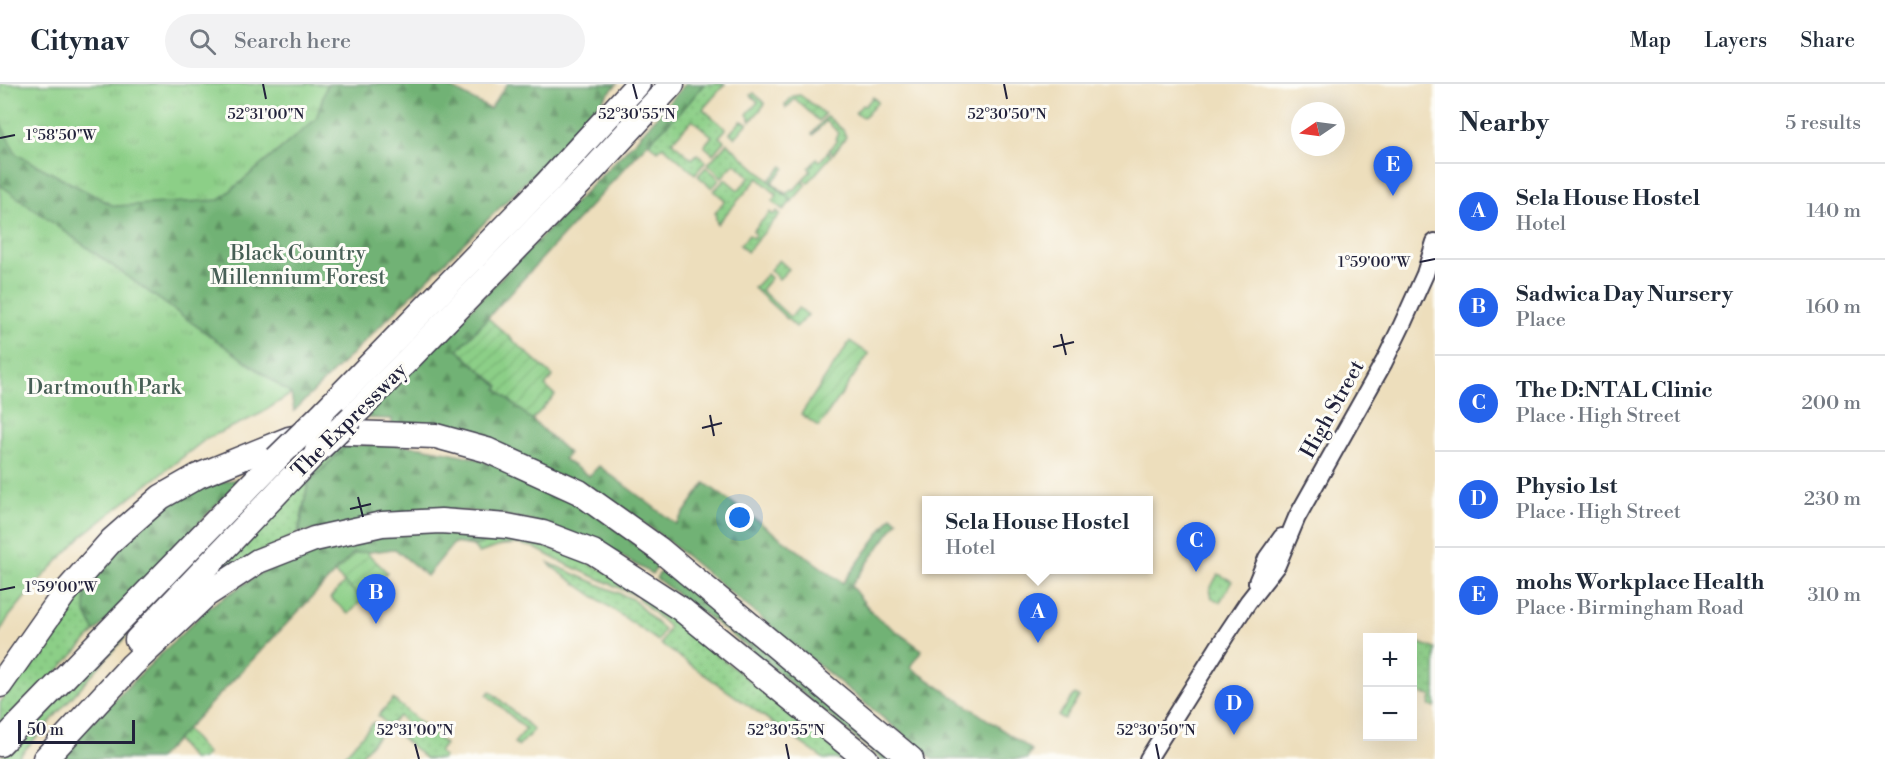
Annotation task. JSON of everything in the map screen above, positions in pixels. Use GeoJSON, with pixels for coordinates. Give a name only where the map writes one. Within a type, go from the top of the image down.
{"type":"FeatureCollection","features":[{"type":"Feature","properties":{"kind":"highway","name":"The Expressway"},"geometry":{"type":"LineString","coordinates":[[0,744],[547,183],[638,84]]}},
{"type":"Feature","properties":{"kind":"highway","name":"The Expressway"},"geometry":{"type":"LineString","coordinates":[[28,759],[97,681],[317,451],[581,183],[672,84]]}},
{"type":"Feature","properties":{"kind":"highway"},"geometry":{"type":"LineString","coordinates":[[0,685],[64,594],[112,540],[161,497],[198,476],[289,439],[323,432],[436,436],[487,450],[579,492],[659,549],[911,759]]}},
{"type":"Feature","properties":{"kind":"highway"},"geometry":{"type":"LineString","coordinates":[[45,759],[132,665],[206,595],[258,561],[314,539],[371,527],[441,521],[507,526],[543,533],[594,552],[681,609],[866,759]]}},
{"type":"Feature","properties":{"kind":"street","name":"High Street"},"geometry":{"type":"LineString","coordinates":[[1148,759],[1248,602],[1278,565],[1297,517],[1404,322],[1425,274],[1435,242]]}},
{"type":"Feature","properties":{"kind":"green space"},"geometry":{"type":"Polygon","coordinates":[[[0,84],[327,84],[316,119],[219,200],[114,206],[16,154],[0,122],[0,84]]]}},
{"type":"Feature","properties":{"kind":"green space","name":"Black Country Millennium Forest"},"geometry":{"type":"Polygon","coordinates":[[[327,84],[444,84],[490,109],[507,84],[617,84],[548,160],[294,411],[291,394],[0,185],[0,122],[16,154],[114,206],[219,200],[316,119],[327,84]]]}},
{"type":"Feature","properties":{"kind":"green space"},"geometry":{"type":"Polygon","coordinates":[[[685,84],[704,84],[458,350],[569,453],[564,459],[589,476],[599,466],[676,524],[705,483],[843,583],[892,516],[898,521],[851,586],[874,615],[922,650],[910,667],[1032,750],[1027,759],[933,759],[664,538],[617,503],[585,484],[392,425],[392,419],[364,418],[637,139],[685,84]]]}},
{"type":"Feature","properties":{"kind":"green space"},"geometry":{"type":"Polygon","coordinates":[[[704,84],[725,84],[703,109],[726,129],[719,137],[724,141],[713,154],[704,146],[712,136],[692,120],[672,142],[692,159],[697,154],[706,161],[695,174],[663,146],[658,151],[648,143],[685,107],[704,84]]]}},
{"type":"Feature","properties":{"kind":"green space"},"geometry":{"type":"Polygon","coordinates":[[[754,93],[765,104],[751,121],[747,114],[758,102],[751,95],[754,93]]]}},
{"type":"Feature","properties":{"kind":"green space"},"geometry":{"type":"Polygon","coordinates":[[[800,95],[825,114],[819,121],[795,99],[786,108],[785,105],[793,96],[800,95]]]}},
{"type":"Feature","properties":{"kind":"green space"},"geometry":{"type":"Polygon","coordinates":[[[873,97],[878,102],[865,116],[862,117],[855,113],[862,105],[865,106],[873,97]]]}},
{"type":"Feature","properties":{"kind":"green space"},"geometry":{"type":"Polygon","coordinates":[[[827,116],[843,130],[846,137],[833,154],[829,150],[837,141],[835,139],[839,133],[826,121],[812,134],[827,116]]]}},
{"type":"Feature","properties":{"kind":"green space"},"geometry":{"type":"Polygon","coordinates":[[[741,121],[748,123],[735,138],[730,133],[741,121]]]}},
{"type":"Feature","properties":{"kind":"green space"},"geometry":{"type":"Polygon","coordinates":[[[727,143],[792,201],[783,210],[772,201],[777,195],[758,178],[717,224],[715,213],[725,200],[714,191],[725,179],[738,190],[750,177],[735,163],[722,177],[708,164],[727,143]]]}},
{"type":"Feature","properties":{"kind":"green space"},"geometry":{"type":"Polygon","coordinates":[[[828,152],[831,156],[808,183],[803,179],[811,171],[809,168],[828,152]]]}},
{"type":"Feature","properties":{"kind":"green space"},"geometry":{"type":"Polygon","coordinates":[[[783,166],[785,168],[772,182],[786,194],[791,189],[794,190],[802,181],[806,185],[792,201],[769,181],[783,166]]]}},
{"type":"Feature","properties":{"kind":"green space"},"geometry":{"type":"Polygon","coordinates":[[[706,167],[720,179],[712,188],[698,176],[706,167]]]}},
{"type":"Feature","properties":{"kind":"green space","name":"Dartmouth Park"},"geometry":{"type":"Polygon","coordinates":[[[0,185],[291,394],[260,414],[206,439],[83,535],[36,584],[8,618],[0,632],[0,185]]]}},
{"type":"Feature","properties":{"kind":"green space"},"geometry":{"type":"Polygon","coordinates":[[[777,211],[780,214],[747,252],[740,245],[749,235],[753,238],[756,234],[753,231],[770,212],[773,215],[777,211]]]}},
{"type":"Feature","properties":{"kind":"green space"},"geometry":{"type":"Polygon","coordinates":[[[779,260],[789,269],[779,279],[770,270],[779,260]]]}},
{"type":"Feature","properties":{"kind":"green space"},"geometry":{"type":"Polygon","coordinates":[[[767,274],[771,278],[761,290],[790,317],[799,308],[808,315],[796,327],[754,288],[767,274]]]}},
{"type":"Feature","properties":{"kind":"green space"},"geometry":{"type":"Polygon","coordinates":[[[488,318],[553,376],[545,386],[555,395],[532,420],[497,389],[499,386],[458,350],[488,318]]]}},
{"type":"Feature","properties":{"kind":"green space"},"geometry":{"type":"Polygon","coordinates":[[[850,341],[869,354],[819,427],[801,414],[850,341]]]}},
{"type":"Feature","properties":{"kind":"green space"},"geometry":{"type":"Polygon","coordinates":[[[381,444],[447,452],[475,458],[509,470],[589,510],[661,563],[652,574],[600,544],[528,520],[490,513],[453,510],[299,533],[308,483],[346,446],[381,444]]]}},
{"type":"Feature","properties":{"kind":"green space"},"geometry":{"type":"Polygon","coordinates":[[[346,446],[308,483],[298,533],[213,579],[209,576],[332,448],[346,446]]]}},
{"type":"Feature","properties":{"kind":"green space"},"geometry":{"type":"Polygon","coordinates":[[[304,454],[128,634],[17,759],[0,759],[292,456],[304,454]]]}},
{"type":"Feature","properties":{"kind":"green space"},"geometry":{"type":"Polygon","coordinates":[[[242,478],[95,632],[85,611],[86,582],[166,503],[206,485],[242,478]]]}},
{"type":"Feature","properties":{"kind":"green space"},"geometry":{"type":"Polygon","coordinates":[[[433,530],[504,537],[473,546],[454,543],[427,576],[395,549],[353,554],[158,759],[57,759],[68,745],[209,607],[264,571],[305,554],[382,532],[433,530]]]}},
{"type":"Feature","properties":{"kind":"green space"},"geometry":{"type":"Polygon","coordinates":[[[504,537],[539,545],[574,557],[638,591],[635,595],[533,547],[517,544],[502,545],[479,553],[473,546],[504,537]]]}},
{"type":"Feature","properties":{"kind":"green space"},"geometry":{"type":"Polygon","coordinates":[[[366,552],[387,572],[371,591],[367,588],[359,596],[334,573],[353,554],[366,552]]]}},
{"type":"Feature","properties":{"kind":"green space"},"geometry":{"type":"Polygon","coordinates":[[[549,563],[632,599],[664,630],[658,641],[552,567],[549,563]]]}},
{"type":"Feature","properties":{"kind":"green space"},"geometry":{"type":"Polygon","coordinates":[[[665,566],[894,759],[881,759],[745,645],[656,578],[665,566]]]}},
{"type":"Feature","properties":{"kind":"green space"},"geometry":{"type":"Polygon","coordinates":[[[1218,574],[1232,581],[1220,602],[1212,598],[1210,589],[1218,574]]]}},
{"type":"Feature","properties":{"kind":"green space"},"geometry":{"type":"Polygon","coordinates":[[[86,582],[95,632],[0,732],[0,703],[44,636],[86,582]]]}},
{"type":"Feature","properties":{"kind":"green space"},"geometry":{"type":"Polygon","coordinates":[[[345,582],[376,610],[374,612],[361,601],[349,614],[330,598],[345,582]]]}},
{"type":"Feature","properties":{"kind":"green space"},"geometry":{"type":"Polygon","coordinates":[[[642,594],[846,759],[824,759],[661,644],[669,627],[638,598],[642,594]]]}},
{"type":"Feature","properties":{"kind":"green space"},"geometry":{"type":"Polygon","coordinates":[[[1417,642],[1435,649],[1435,707],[1429,706],[1431,696],[1417,693],[1417,642]]]}},
{"type":"Feature","properties":{"kind":"green space"},"geometry":{"type":"Polygon","coordinates":[[[490,691],[532,728],[533,731],[519,746],[514,743],[526,729],[487,695],[490,691]]]}},
{"type":"Feature","properties":{"kind":"green space"},"geometry":{"type":"Polygon","coordinates":[[[1075,694],[1079,697],[1064,719],[1058,716],[1075,694]]]}},
{"type":"Feature","properties":{"kind":"green space"},"geometry":{"type":"Polygon","coordinates":[[[393,699],[445,744],[439,752],[444,757],[442,759],[426,759],[400,736],[409,726],[399,716],[389,726],[378,716],[393,699]]]}},
{"type":"Feature","properties":{"kind":"green space"},"geometry":{"type":"Polygon","coordinates":[[[374,722],[380,728],[378,730],[381,733],[358,759],[341,759],[374,722]]]}},
{"type":"Feature","properties":{"kind":"green space"},"geometry":{"type":"Polygon","coordinates":[[[186,729],[207,754],[202,759],[192,759],[176,740],[186,729]]]}},
{"type":"Feature","properties":{"kind":"place","name":"mohs Workplace Health"},"geometry":{"type":"Point","coordinates":[1393,196]}},
{"type":"Feature","properties":{"kind":"place","name":"The D:NTAL Clinic"},"geometry":{"type":"Point","coordinates":[1196,572]}},
{"type":"Feature","properties":{"kind":"place","name":"Sadwica Day Nursery"},"geometry":{"type":"Point","coordinates":[376,624]}},
{"type":"Feature","properties":{"kind":"place","name":"Sela House Hostel"},"geometry":{"type":"Point","coordinates":[1038,643]}},
{"type":"Feature","properties":{"kind":"place","name":"Physio 1st"},"geometry":{"type":"Point","coordinates":[1234,735]}}]}
